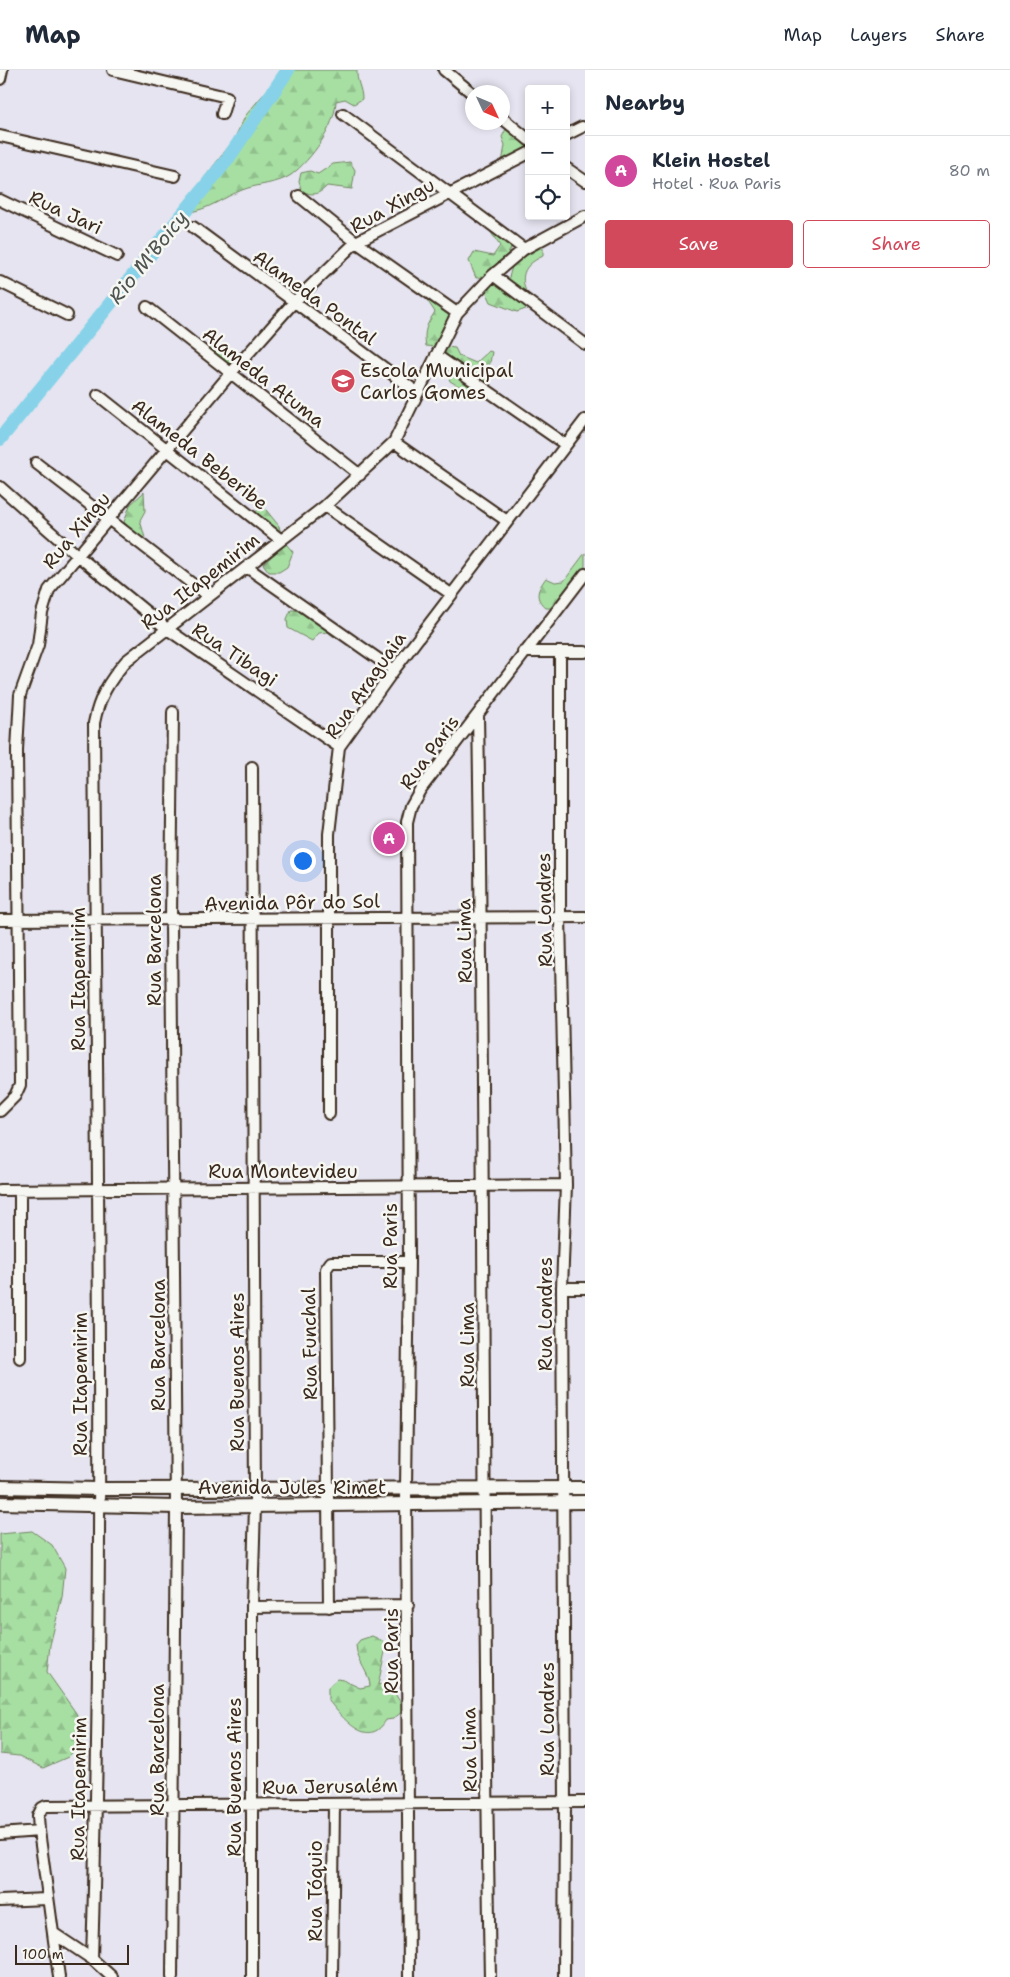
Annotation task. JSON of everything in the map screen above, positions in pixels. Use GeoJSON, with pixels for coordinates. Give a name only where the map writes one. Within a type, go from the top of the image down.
{"type":"FeatureCollection","features":[{"type":"Feature","properties":{"kind":"main road","name":"Avenida Jules Rimet"},"geometry":{"type":"LineString","coordinates":[[0,1487],[98,1490],[585,1488]]}},
{"type":"Feature","properties":{"kind":"main road","name":"Avenida Jules Rimet"},"geometry":{"type":"LineString","coordinates":[[0,1503],[176,1507],[585,1502]]}},
{"type":"Feature","properties":{"kind":"street"},"geometry":{"type":"LineString","coordinates":[[0,79],[2,70]]}},
{"type":"Feature","properties":{"kind":"street"},"geometry":{"type":"LineString","coordinates":[[114,70],[228,97],[222,114]]}},
{"type":"Feature","properties":{"kind":"street"},"geometry":{"type":"LineString","coordinates":[[444,70],[465,87]]}},
{"type":"Feature","properties":{"kind":"street"},"geometry":{"type":"LineString","coordinates":[[343,114],[524,249]]}},
{"type":"Feature","properties":{"kind":"street"},"geometry":{"type":"LineString","coordinates":[[510,125],[525,137]]}},
{"type":"Feature","properties":{"kind":"street"},"geometry":{"type":"LineString","coordinates":[[570,133],[582,127]]}},
{"type":"Feature","properties":{"kind":"street"},"geometry":{"type":"LineString","coordinates":[[0,136],[175,176]]}},
{"type":"Feature","properties":{"kind":"street","name":"Rua Xingu"},"geometry":{"type":"LineString","coordinates":[[0,1111],[15,1096],[20,1085],[17,750],[20,695],[38,646],[46,600],[55,582],[230,374],[293,303],[356,242],[525,155]]}},
{"type":"Feature","properties":{"kind":"street"},"geometry":{"type":"LineString","coordinates":[[570,171],[585,182]]}},
{"type":"Feature","properties":{"kind":"street"},"geometry":{"type":"LineString","coordinates":[[299,196],[356,242],[457,313]]}},
{"type":"Feature","properties":{"kind":"street","name":"Rua Jari"},"geometry":{"type":"LineString","coordinates":[[0,200],[117,256]]}},
{"type":"Feature","properties":{"kind":"street","name":"Rua Itapemirim"},"geometry":{"type":"LineString","coordinates":[[92,1959],[97,1807],[98,1490],[94,723],[98,702],[110,680],[126,661],[208,596],[248,568],[280,540],[325,506],[394,442],[457,313],[493,275],[524,249],[585,216]]}},
{"type":"Feature","properties":{"kind":"street","name":"Alameda Pontal"},"geometry":{"type":"LineString","coordinates":[[193,227],[418,394]]}},
{"type":"Feature","properties":{"kind":"street"},"geometry":{"type":"LineString","coordinates":[[493,275],[585,344]]}},
{"type":"Feature","properties":{"kind":"street"},"geometry":{"type":"LineString","coordinates":[[0,282],[67,315]]}},
{"type":"Feature","properties":{"kind":"street","name":"Alameda Atuma"},"geometry":{"type":"LineString","coordinates":[[147,307],[230,374],[360,474]]}},
{"type":"Feature","properties":{"kind":"street"},"geometry":{"type":"LineString","coordinates":[[436,355],[566,445]]}},
{"type":"Feature","properties":{"kind":"street","name":"Alameda Beberibe"},"geometry":{"type":"LineString","coordinates":[[98,395],[280,540]]}},
{"type":"Feature","properties":{"kind":"street","name":"Rua Araguaia"},"geometry":{"type":"LineString","coordinates":[[329,1114],[329,834],[340,747],[394,670],[585,420]]}},
{"type":"Feature","properties":{"kind":"street"},"geometry":{"type":"LineString","coordinates":[[394,442],[507,521]]}},
{"type":"Feature","properties":{"kind":"street"},"geometry":{"type":"LineString","coordinates":[[36,463],[208,596]]}},
{"type":"Feature","properties":{"kind":"street","name":"Rua Tibagi"},"geometry":{"type":"LineString","coordinates":[[0,487],[77,555],[168,629],[340,747]]}},
{"type":"Feature","properties":{"kind":"street"},"geometry":{"type":"LineString","coordinates":[[325,506],[451,594]]}},
{"type":"Feature","properties":{"kind":"street"},"geometry":{"type":"LineString","coordinates":[[248,568],[394,670]]}},
{"type":"Feature","properties":{"kind":"street","name":"Rua Paris"},"geometry":{"type":"LineString","coordinates":[[409,1977],[406,1488],[408,1262],[407,822],[411,806],[420,790],[585,574]]}},
{"type":"Feature","properties":{"kind":"street"},"geometry":{"type":"LineString","coordinates":[[524,652],[585,652]]}},
{"type":"Feature","properties":{"kind":"street","name":"Rua Londres"},"geometry":{"type":"LineString","coordinates":[[560,652],[560,917],[566,1185],[562,1288],[565,1802],[564,1977]]}},
{"type":"Feature","properties":{"kind":"street","name":"Rua Barcelona"},"geometry":{"type":"LineString","coordinates":[[172,1977],[175,1806],[176,1507],[175,1188],[171,921],[173,712]]}},
{"type":"Feature","properties":{"kind":"street","name":"Rua Lima"},"geometry":{"type":"LineString","coordinates":[[478,714],[485,1186],[484,1503],[486,1802],[490,1977]]}},
{"type":"Feature","properties":{"kind":"street","name":"Rua Buenos Aires"},"geometry":{"type":"LineString","coordinates":[[252,767],[255,1489],[252,1607],[252,1977]]}},
{"type":"Feature","properties":{"kind":"street","name":"Avenida Pôr do Sol"},"geometry":{"type":"LineString","coordinates":[[0,920],[171,921],[585,917]]}},
{"type":"Feature","properties":{"kind":"street","name":"Rua Montevideu"},"geometry":{"type":"LineString","coordinates":[[0,1190],[407,1188],[566,1185]]}},
{"type":"Feature","properties":{"kind":"street"},"geometry":{"type":"LineString","coordinates":[[20,1190],[20,1358]]}},
{"type":"Feature","properties":{"kind":"street","name":"Rua Funchal"},"geometry":{"type":"LineString","coordinates":[[329,1607],[326,1270],[332,1262],[408,1262]]}},
{"type":"Feature","properties":{"kind":"street"},"geometry":{"type":"LineString","coordinates":[[562,1288],[585,1288]]}},
{"type":"Feature","properties":{"kind":"street"},"geometry":{"type":"LineString","coordinates":[[252,1607],[408,1605]]}},
{"type":"Feature","properties":{"kind":"street","name":"Rua Jerusalém"},"geometry":{"type":"LineString","coordinates":[[38,1831],[38,1816],[42,1808],[46,1806],[585,1802]]}},
{"type":"Feature","properties":{"kind":"street","name":"Rua Tóquio"},"geometry":{"type":"LineString","coordinates":[[332,1977],[334,1805]]}},
{"type":"Feature","properties":{"kind":"street"},"geometry":{"type":"LineString","coordinates":[[0,1834],[38,1831],[46,1899],[59,1977]]}},
{"type":"Feature","properties":{"kind":"street"},"geometry":{"type":"LineString","coordinates":[[0,1901],[46,1899]]}},
{"type":"Feature","properties":{"kind":"street"},"geometry":{"type":"LineString","coordinates":[[53,1932],[92,1959],[112,1977]]}},
{"type":"Feature","properties":{"kind":"green space"},"geometry":{"type":"Polygon","coordinates":[[[284,70],[357,70],[362,99],[354,104],[345,99],[336,101],[332,121],[321,142],[307,160],[291,175],[280,180],[242,190],[209,206],[189,212],[183,205],[233,141],[246,115],[284,70]]]}},
{"type":"Feature","properties":{"kind":"green space"},"geometry":{"type":"Polygon","coordinates":[[[510,129],[525,141],[525,150],[502,163],[505,145],[502,137],[506,130],[510,129]]]}},
{"type":"Feature","properties":{"kind":"green space"},"geometry":{"type":"Polygon","coordinates":[[[350,162],[355,170],[352,189],[327,186],[315,194],[302,191],[299,182],[301,173],[310,171],[318,174],[333,164],[350,162]]]}},
{"type":"Feature","properties":{"kind":"green space"},"geometry":{"type":"Polygon","coordinates":[[[490,231],[500,231],[513,244],[507,256],[494,271],[476,278],[469,261],[474,252],[493,256],[500,246],[490,231]]]}},
{"type":"Feature","properties":{"kind":"green space"},"geometry":{"type":"Polygon","coordinates":[[[543,246],[543,256],[529,265],[524,275],[524,287],[530,301],[526,309],[517,312],[491,302],[487,293],[490,285],[508,281],[513,263],[543,246]]]}},
{"type":"Feature","properties":{"kind":"green space"},"geometry":{"type":"Polygon","coordinates":[[[419,288],[449,305],[448,323],[435,347],[426,346],[425,332],[435,312],[419,288]]]}},
{"type":"Feature","properties":{"kind":"green space"},"geometry":{"type":"Polygon","coordinates":[[[209,346],[218,347],[225,353],[239,356],[240,359],[236,366],[228,367],[210,354],[209,346]]]}},
{"type":"Feature","properties":{"kind":"green space"},"geometry":{"type":"Polygon","coordinates":[[[445,347],[455,348],[459,356],[476,363],[489,351],[492,352],[484,394],[475,396],[450,381],[442,355],[445,347]]]}},
{"type":"Feature","properties":{"kind":"green space"},"geometry":{"type":"Polygon","coordinates":[[[144,492],[145,511],[140,520],[145,538],[137,536],[124,522],[130,505],[144,492]]]}},
{"type":"Feature","properties":{"kind":"green space"},"geometry":{"type":"Polygon","coordinates":[[[262,505],[279,526],[281,534],[259,519],[255,513],[262,505]]]}},
{"type":"Feature","properties":{"kind":"green space"},"geometry":{"type":"Polygon","coordinates":[[[286,544],[293,552],[287,567],[279,572],[269,572],[263,564],[286,544]]]}},
{"type":"Feature","properties":{"kind":"green space"},"geometry":{"type":"Polygon","coordinates":[[[585,553],[585,568],[556,608],[546,608],[538,597],[543,582],[546,578],[555,582],[564,581],[585,553]]]}},
{"type":"Feature","properties":{"kind":"green space"},"geometry":{"type":"Polygon","coordinates":[[[291,610],[300,610],[340,631],[335,638],[328,632],[319,633],[312,641],[288,628],[287,619],[291,610]]]}},
{"type":"Feature","properties":{"kind":"green space"},"geometry":{"type":"Polygon","coordinates":[[[32,1531],[52,1545],[65,1568],[62,1597],[50,1645],[47,1672],[76,1713],[87,1737],[68,1757],[43,1768],[19,1756],[0,1754],[0,1534],[32,1531]]]}},
{"type":"Feature","properties":{"kind":"green space"},"geometry":{"type":"Polygon","coordinates":[[[372,1636],[383,1641],[386,1647],[378,1685],[389,1683],[403,1711],[393,1719],[386,1720],[379,1729],[363,1732],[340,1715],[328,1700],[328,1687],[337,1679],[360,1688],[370,1686],[356,1645],[360,1640],[372,1636]]]}},
{"type":"Feature","properties":{"kind":"waterway","name":"Rio M'Boicy"},"geometry":{"type":"LineString","coordinates":[[0,439],[227,160],[288,70]]}},
{"type":"Feature","properties":{"kind":"place","name":"Escola Municipal Carlos Gomes"},"geometry":{"type":"Point","coordinates":[343,381]}},
{"type":"Feature","properties":{"kind":"place","name":"Klein Hostel"},"geometry":{"type":"Point","coordinates":[389,838]}}]}
